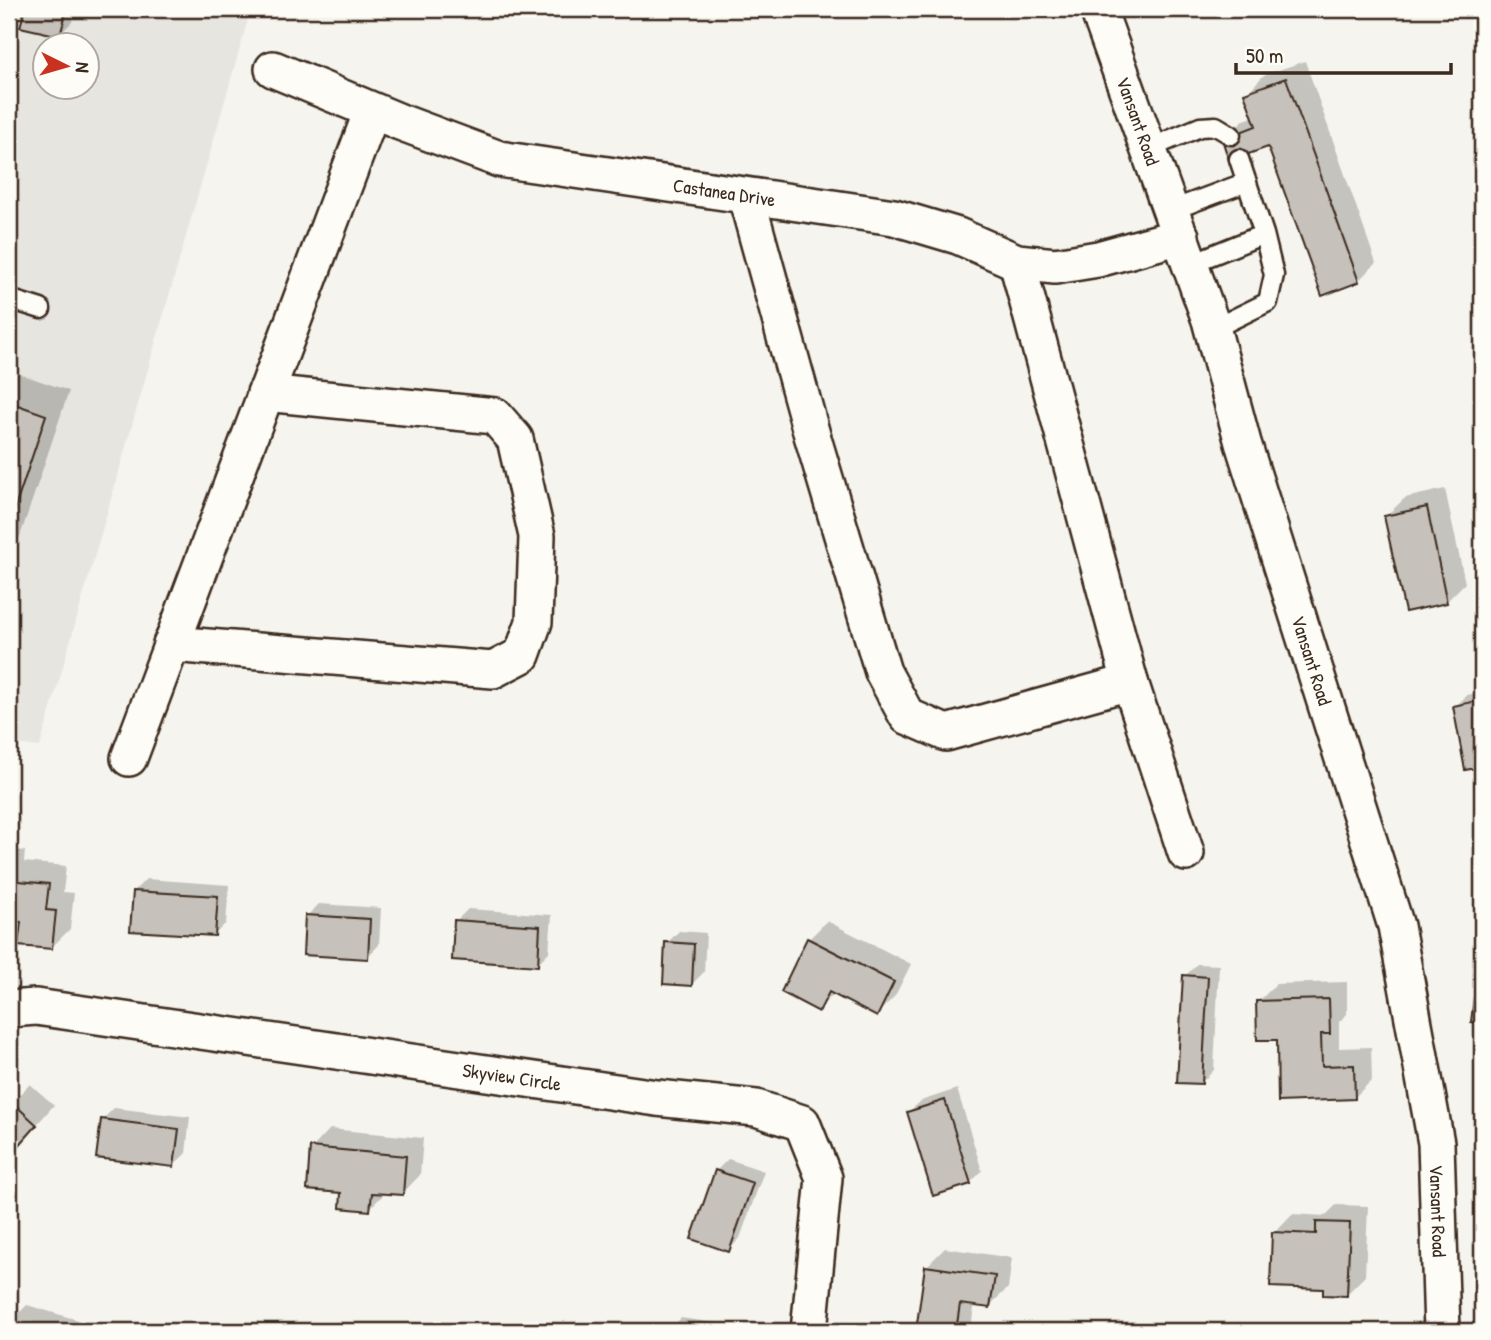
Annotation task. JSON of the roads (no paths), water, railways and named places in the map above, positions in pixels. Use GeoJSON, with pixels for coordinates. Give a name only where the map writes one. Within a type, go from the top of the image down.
{"type":"FeatureCollection","features":[{"type":"Feature","properties":{"kind":"street","name":"Vansant Road"},"geometry":{"type":"LineString","coordinates":[[1098,9],[1213,329],[1243,443],[1396,926],[1436,1143],[1442,1331]]}},
{"type":"Feature","properties":{"kind":"street","name":"Castanea Drive"},"geometry":{"type":"LineString","coordinates":[[273,69],[372,111],[499,159],[894,217],[958,236],[1017,262],[1055,266],[1098,259],[1181,237]]}},
{"type":"Feature","properties":{"kind":"street"},"geometry":{"type":"LineString","coordinates":[[129,758],[372,111]]}},
{"type":"Feature","properties":{"kind":"street"},"geometry":{"type":"LineString","coordinates":[[747,196],[812,435],[883,672],[907,716],[946,733],[1130,682]]}},
{"type":"Feature","properties":{"kind":"street"},"geometry":{"type":"LineString","coordinates":[[1017,262],[1130,682],[1186,853]]}},
{"type":"Feature","properties":{"kind":"street"},"geometry":{"type":"LineString","coordinates":[[171,644],[493,670],[522,655],[534,622],[537,536],[515,439],[495,416],[265,393]]}},
{"type":"Feature","properties":{"kind":"street","name":"Skyview Circle"},"geometry":{"type":"LineString","coordinates":[[9,1009],[36,1007],[657,1098],[756,1108],[802,1123],[824,1178],[809,1331]]}},
{"type":"Feature","properties":{"kind":"lane"},"geometry":{"type":"LineString","coordinates":[[1150,148],[1200,127],[1223,131]]}},
{"type":"Feature","properties":{"kind":"lane"},"geometry":{"type":"LineString","coordinates":[[1213,329],[1268,302],[1274,275],[1264,234],[1239,159]]}},
{"type":"Feature","properties":{"kind":"lane"},"geometry":{"type":"LineString","coordinates":[[1181,237],[1247,182]]}},
{"type":"Feature","properties":{"kind":"lane"},"geometry":{"type":"LineString","coordinates":[[1181,237],[1264,234]]}},
{"type":"Feature","properties":{"kind":"lane"},"geometry":{"type":"LineString","coordinates":[[9,299],[41,309]]}}]}
